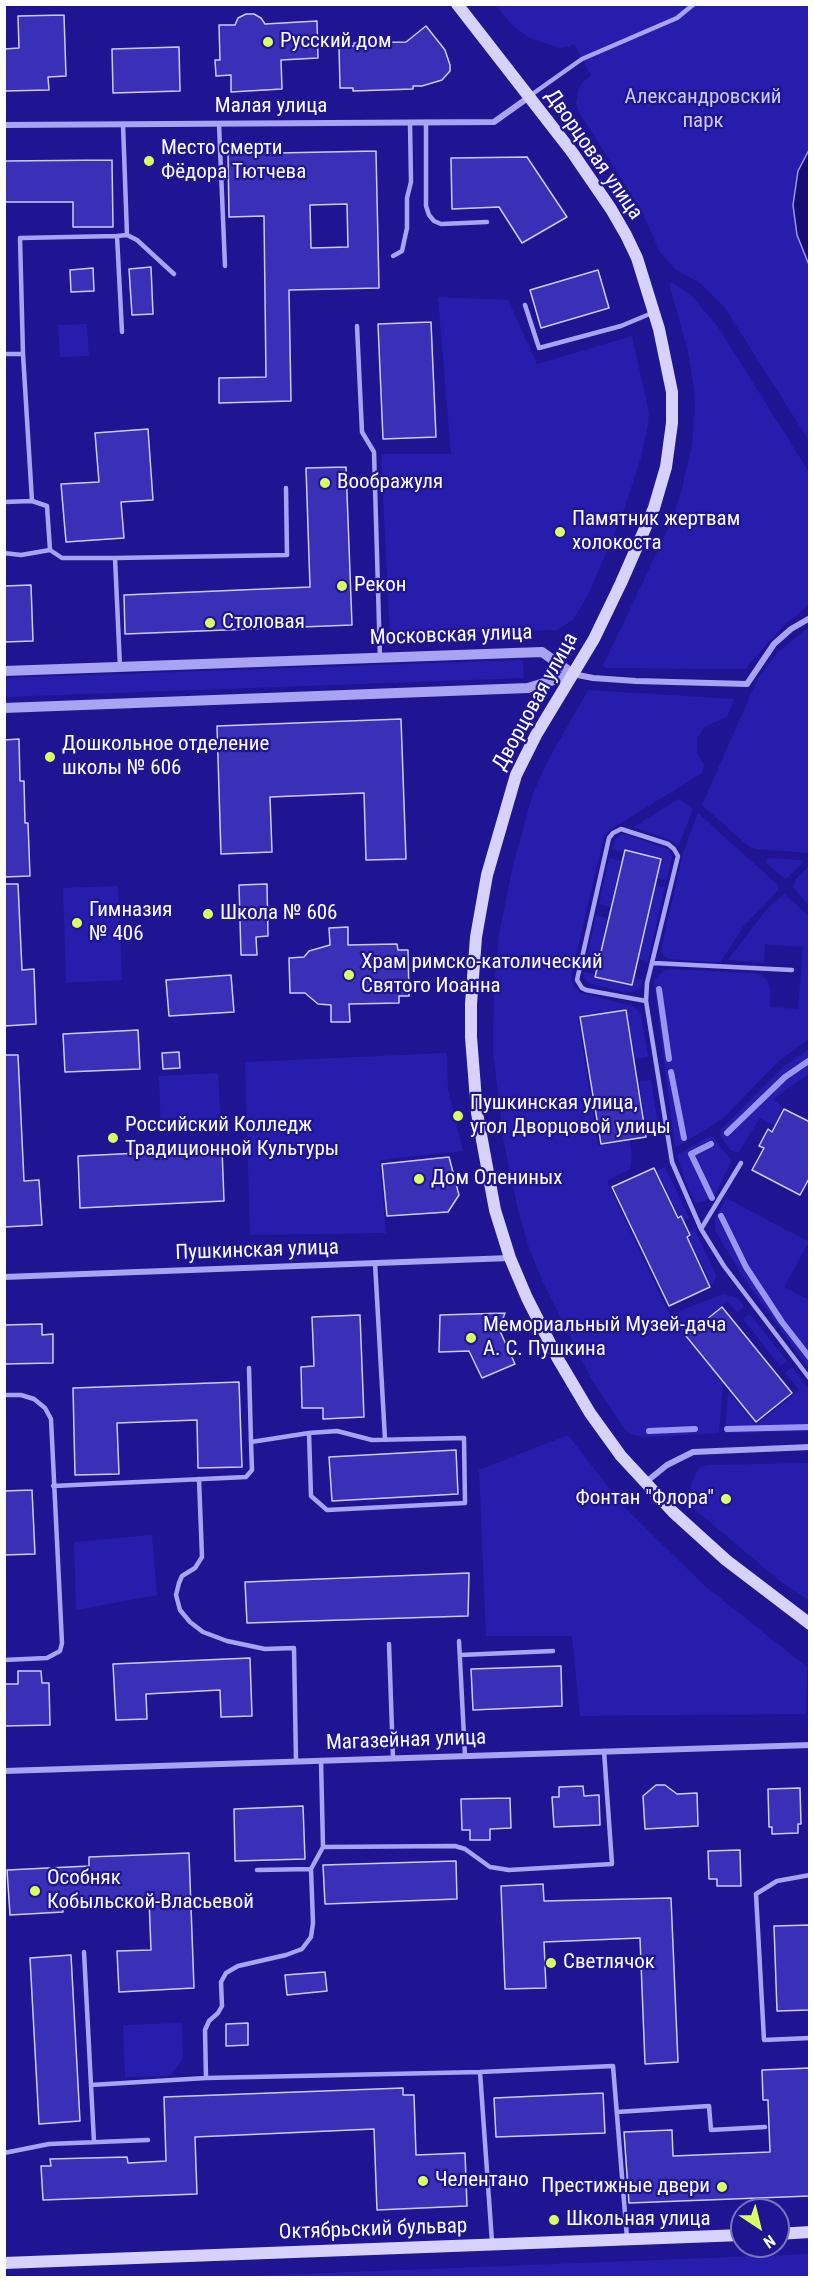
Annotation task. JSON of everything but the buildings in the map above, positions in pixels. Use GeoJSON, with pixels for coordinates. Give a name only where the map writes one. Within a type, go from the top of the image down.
{"type":"FeatureCollection","features":[{"type":"Feature","properties":{"kind":"main road","name":"Дворцовая улица"},"geometry":{"type":"LineString","coordinates":[[457,4],[572,152],[611,209],[637,258],[666,357],[672,392],[672,423],[666,467],[654,508],[621,584],[516,775],[492,853],[479,911],[471,1004],[474,1091],[495,1210],[510,1258],[527,1298],[558,1359],[590,1413],[621,1456],[673,1512],[726,1560],[810,1624]]}},
{"type":"Feature","properties":{"kind":"main road"},"geometry":{"type":"LineString","coordinates":[[790,2233],[810,2232]]}},
{"type":"Feature","properties":{"kind":"main road","name":"Октябрьский бульвар"},"geometry":{"type":"LineString","coordinates":[[4,2263],[730,2236]]}},
{"type":"Feature","properties":{"kind":"street","name":"Малая улица"},"geometry":{"type":"LineString","coordinates":[[4,125],[494,122],[529,97]]}},
{"type":"Feature","properties":{"kind":"street"},"geometry":{"type":"LineString","coordinates":[[4,708],[520,688],[573,674],[636,681],[747,684],[774,644],[791,629],[810,618]]}},
{"type":"Feature","properties":{"kind":"street","name":"Московская улица"},"geometry":{"type":"LineString","coordinates":[[4,671],[542,652],[573,674]]}},
{"type":"Feature","properties":{"kind":"street","name":"Пушкинская улица"},"geometry":{"type":"LineString","coordinates":[[4,1277],[510,1258]]}},
{"type":"Feature","properties":{"kind":"street"},"geometry":{"type":"LineString","coordinates":[[646,1482],[667,1465],[693,1452],[810,1447]]}},
{"type":"Feature","properties":{"kind":"street","name":"Магазейная улица"},"geometry":{"type":"LineString","coordinates":[[4,1771],[810,1745]]}},
{"type":"Feature","properties":{"kind":"lane"},"geometry":{"type":"LineString","coordinates":[[529,97],[582,59],[677,18],[694,4]]}},
{"type":"Feature","properties":{"kind":"lane"},"geometry":{"type":"LineString","coordinates":[[426,122],[426,206],[429,215],[441,224],[487,222]]}},
{"type":"Feature","properties":{"kind":"lane"},"geometry":{"type":"LineString","coordinates":[[219,123],[225,266]]}},
{"type":"Feature","properties":{"kind":"lane"},"geometry":{"type":"LineString","coordinates":[[393,256],[402,251],[408,228],[407,198],[411,182],[410,123]]}},
{"type":"Feature","properties":{"kind":"lane"},"geometry":{"type":"LineString","coordinates":[[123,124],[127,235]]}},
{"type":"Feature","properties":{"kind":"lane"},"geometry":{"type":"LineString","coordinates":[[32,501],[23,354],[20,238],[127,235],[137,240],[174,274]]}},
{"type":"Feature","properties":{"kind":"lane"},"geometry":{"type":"LineString","coordinates":[[117,236],[122,332]]}},
{"type":"Feature","properties":{"kind":"lane"},"geometry":{"type":"LineString","coordinates":[[525,305],[539,348],[621,326],[654,312]]}},
{"type":"Feature","properties":{"kind":"lane"},"geometry":{"type":"LineString","coordinates":[[357,326],[362,432],[374,452],[380,658]]}},
{"type":"Feature","properties":{"kind":"lane"},"geometry":{"type":"LineString","coordinates":[[4,354],[23,354]]}},
{"type":"Feature","properties":{"kind":"lane"},"geometry":{"type":"LineString","coordinates":[[4,553],[21,555],[50,550],[62,558],[286,555],[286,488]]}},
{"type":"Feature","properties":{"kind":"lane"},"geometry":{"type":"LineString","coordinates":[[4,502],[32,501],[47,506],[50,550]]}},
{"type":"Feature","properties":{"kind":"lane"},"geometry":{"type":"LineString","coordinates":[[115,558],[120,667]]}},
{"type":"Feature","properties":{"kind":"lane"},"geometry":{"type":"LineString","coordinates":[[646,1001],[586,990],[577,980],[609,837],[621,829],[668,844],[678,856],[647,983],[646,1001],[670,1155],[701,1229],[730,1275],[810,1379]]}},
{"type":"Feature","properties":{"kind":"lane"},"geometry":{"type":"LineString","coordinates":[[653,963],[792,970]]}},
{"type":"Feature","properties":{"kind":"lane"},"geometry":{"type":"LineString","coordinates":[[701,1229],[741,1162]]}},
{"type":"Feature","properties":{"kind":"lane"},"geometry":{"type":"LineString","coordinates":[[375,1263],[385,1439]]}},
{"type":"Feature","properties":{"kind":"lane"},"geometry":{"type":"LineString","coordinates":[[53,1486],[242,1477],[250,1474],[252,1470],[249,1368]]}},
{"type":"Feature","properties":{"kind":"lane"},"geometry":{"type":"LineString","coordinates":[[4,1395],[21,1395],[34,1399],[45,1408],[51,1419],[62,1643],[60,1651],[47,1658],[4,1660]]}},
{"type":"Feature","properties":{"kind":"lane"},"geometry":{"type":"LineString","coordinates":[[251,1442],[309,1433],[337,1431],[372,1440],[464,1438],[465,1503],[327,1510],[311,1496],[309,1433]]}},
{"type":"Feature","properties":{"kind":"lane"},"geometry":{"type":"LineString","coordinates":[[199,1479],[202,1557],[195,1568],[182,1576],[178,1583],[176,1595],[180,1610],[203,1632],[226,1641],[265,1649],[294,1648],[296,1761]]}},
{"type":"Feature","properties":{"kind":"lane"},"geometry":{"type":"LineString","coordinates":[[459,1641],[465,1756]]}},
{"type":"Feature","properties":{"kind":"lane"},"geometry":{"type":"LineString","coordinates":[[389,1644],[393,1758]]}},
{"type":"Feature","properties":{"kind":"lane"},"geometry":{"type":"LineString","coordinates":[[460,1655],[553,1651]]}},
{"type":"Feature","properties":{"kind":"lane"},"geometry":{"type":"LineString","coordinates":[[323,1847],[455,1846],[465,1849],[490,1867],[509,1870],[612,1864],[604,1751]]}},
{"type":"Feature","properties":{"kind":"lane"},"geometry":{"type":"LineString","coordinates":[[206,2078],[205,2030],[209,2021],[222,2006],[221,1982],[226,1973],[238,1966],[302,1949],[311,1937],[313,1923],[311,1869],[323,1847],[321,1760]]}},
{"type":"Feature","properties":{"kind":"lane"},"geometry":{"type":"LineString","coordinates":[[257,1870],[311,1869]]}},
{"type":"Feature","properties":{"kind":"lane"},"geometry":{"type":"LineString","coordinates":[[810,1875],[777,1881],[756,1894],[764,2040],[810,2038]]}},
{"type":"Feature","properties":{"kind":"lane"},"geometry":{"type":"LineString","coordinates":[[84,1952],[94,2142]]}},
{"type":"Feature","properties":{"kind":"lane"},"geometry":{"type":"LineString","coordinates":[[91,2085],[206,2078],[480,2072],[613,2066],[627,2240]]}},
{"type":"Feature","properties":{"kind":"lane"},"geometry":{"type":"LineString","coordinates":[[480,2072],[492,2245]]}},
{"type":"Feature","properties":{"kind":"lane"},"geometry":{"type":"LineString","coordinates":[[617,2112],[710,2106],[711,2130],[765,2127]]}},
{"type":"Feature","properties":{"kind":"lane"},"geometry":{"type":"LineString","coordinates":[[4,2153],[48,2144],[148,2140]]}},
{"type":"Feature","properties":{"kind":"green space","name":"Александровский парк"},"geometry":{"type":"Polygon","coordinates":[[[495,5],[809,5],[809,441],[725,308],[700,283],[675,269],[660,252],[642,211],[580,114],[576,104],[578,90],[591,75],[574,44],[560,48],[530,38],[513,26],[495,5]]]}},
{"type":"Feature","properties":{"kind":"green space"},"geometry":{"type":"Polygon","coordinates":[[[672,282],[691,295],[718,327],[809,472],[809,605],[783,626],[745,669],[607,668],[603,666],[670,525],[692,446],[694,389],[688,351],[669,283],[672,282]]]}},
{"type":"Feature","properties":{"kind":"green space"},"geometry":{"type":"Polygon","coordinates":[[[438,297],[508,300],[537,364],[632,336],[649,413],[641,457],[623,513],[588,595],[573,620],[557,630],[390,635],[381,454],[451,454],[438,297]]]}},
{"type":"Feature","properties":{"kind":"green space"},"geometry":{"type":"Polygon","coordinates":[[[87,324],[89,356],[60,357],[58,325],[87,324]]]}},
{"type":"Feature","properties":{"kind":"green space"},"geometry":{"type":"Polygon","coordinates":[[[809,627],[809,853],[756,849],[746,844],[702,805],[758,678],[778,652],[809,627]]]}},
{"type":"Feature","properties":{"kind":"green space"},"geometry":{"type":"Polygon","coordinates":[[[523,660],[524,678],[5,697],[5,678],[523,660]]]}},
{"type":"Feature","properties":{"kind":"green space"},"geometry":{"type":"Polygon","coordinates":[[[588,690],[734,699],[727,717],[704,727],[697,738],[697,752],[704,765],[702,773],[613,828],[604,836],[571,976],[574,987],[581,993],[632,1006],[641,1015],[648,1057],[635,1059],[626,1008],[578,1017],[598,1146],[630,1141],[632,1155],[630,1169],[607,1181],[670,1315],[723,1294],[738,1298],[744,1307],[737,1312],[727,1301],[684,1336],[723,1383],[719,1433],[645,1437],[630,1434],[623,1427],[591,1378],[543,1282],[529,1248],[518,1210],[504,1143],[493,1051],[494,986],[499,934],[512,870],[532,796],[545,766],[588,690]]]}},
{"type":"Feature","properties":{"kind":"green space"},"geometry":{"type":"Polygon","coordinates":[[[679,799],[693,809],[678,847],[670,840],[633,827],[679,799]]]}},
{"type":"Feature","properties":{"kind":"green space"},"geometry":{"type":"Polygon","coordinates":[[[698,813],[778,885],[778,890],[743,927],[720,963],[669,959],[661,950],[683,853],[698,813]]]}},
{"type":"Feature","properties":{"kind":"green space"},"geometry":{"type":"Polygon","coordinates":[[[621,834],[668,849],[672,856],[667,880],[658,878],[662,858],[612,849],[615,840],[621,834]]]}},
{"type":"Feature","properties":{"kind":"green space"},"geometry":{"type":"Polygon","coordinates":[[[609,858],[621,861],[610,907],[599,904],[609,858]]]}},
{"type":"Feature","properties":{"kind":"green space"},"geometry":{"type":"Polygon","coordinates":[[[768,858],[803,862],[786,879],[767,864],[768,858]]]}},
{"type":"Feature","properties":{"kind":"green space"},"geometry":{"type":"Polygon","coordinates":[[[809,866],[809,906],[793,887],[796,879],[809,866]]]}},
{"type":"Feature","properties":{"kind":"green space"},"geometry":{"type":"Polygon","coordinates":[[[118,886],[122,980],[66,983],[63,888],[118,886]]]}},
{"type":"Feature","properties":{"kind":"green space"},"geometry":{"type":"Polygon","coordinates":[[[656,886],[665,887],[648,961],[639,959],[656,886]]]}},
{"type":"Feature","properties":{"kind":"green space"},"geometry":{"type":"Polygon","coordinates":[[[784,894],[809,916],[809,1039],[779,1061],[722,1119],[675,1148],[654,980],[663,971],[669,969],[762,975],[770,987],[770,1007],[798,1009],[803,947],[765,944],[764,963],[728,960],[766,910],[784,894]]]}},
{"type":"Feature","properties":{"kind":"green space"},"geometry":{"type":"Polygon","coordinates":[[[596,915],[607,918],[597,965],[585,963],[596,915]]]}},
{"type":"Feature","properties":{"kind":"green space"},"geometry":{"type":"Polygon","coordinates":[[[583,972],[632,986],[635,978],[643,980],[639,989],[628,993],[591,984],[585,979],[583,972]]]}},
{"type":"Feature","properties":{"kind":"green space"},"geometry":{"type":"Polygon","coordinates":[[[809,1049],[809,1074],[773,1099],[783,1108],[774,1126],[760,1118],[739,1151],[737,1153],[730,1150],[720,1135],[721,1130],[783,1067],[809,1049]]]}},
{"type":"Feature","properties":{"kind":"green space"},"geometry":{"type":"Polygon","coordinates":[[[447,1053],[448,1090],[463,1151],[379,1160],[386,1233],[250,1235],[245,1062],[447,1053]]]}},
{"type":"Feature","properties":{"kind":"green space"},"geometry":{"type":"Polygon","coordinates":[[[218,1073],[221,1127],[161,1129],[159,1076],[218,1073]]]}},
{"type":"Feature","properties":{"kind":"green space"},"geometry":{"type":"Polygon","coordinates":[[[651,1080],[659,1131],[656,1135],[647,1137],[639,1081],[651,1080]]]}},
{"type":"Feature","properties":{"kind":"green space"},"geometry":{"type":"Polygon","coordinates":[[[710,1136],[732,1160],[716,1193],[705,1201],[697,1203],[686,1184],[677,1155],[710,1136]]]}},
{"type":"Feature","properties":{"kind":"green space"},"geometry":{"type":"Polygon","coordinates":[[[665,1167],[689,1218],[684,1221],[681,1214],[678,1215],[657,1171],[665,1167]]]}},
{"type":"Feature","properties":{"kind":"green space"},"geometry":{"type":"Polygon","coordinates":[[[726,1198],[809,1242],[784,1287],[809,1300],[809,1369],[741,1274],[715,1230],[715,1218],[726,1198]]]}},
{"type":"Feature","properties":{"kind":"green space"},"geometry":{"type":"Polygon","coordinates":[[[695,1229],[716,1276],[712,1286],[689,1238],[691,1237],[689,1232],[695,1229]]]}},
{"type":"Feature","properties":{"kind":"green space"},"geometry":{"type":"Polygon","coordinates":[[[750,1314],[787,1361],[780,1366],[743,1319],[750,1314]]]}},
{"type":"Feature","properties":{"kind":"green space"},"geometry":{"type":"Polygon","coordinates":[[[792,1367],[809,1389],[809,1431],[725,1433],[728,1391],[756,1425],[799,1390],[785,1373],[792,1367]]]}},
{"type":"Feature","properties":{"kind":"green space"},"geometry":{"type":"Polygon","coordinates":[[[568,1435],[623,1506],[705,1586],[807,1667],[806,1714],[580,1716],[572,1636],[486,1636],[479,1470],[568,1435]]]}},
{"type":"Feature","properties":{"kind":"green space"},"geometry":{"type":"Polygon","coordinates":[[[810,1463],[809,1600],[780,1581],[693,1508],[690,1495],[691,1484],[697,1471],[708,1465],[810,1463]]]}},
{"type":"Feature","properties":{"kind":"green space"},"geometry":{"type":"Polygon","coordinates":[[[152,1535],[157,1595],[76,1610],[74,1542],[152,1535]]]}},
{"type":"Feature","properties":{"kind":"green space"},"geometry":{"type":"Polygon","coordinates":[[[182,2023],[183,2058],[174,2072],[166,2076],[125,2077],[123,2025],[182,2023]]]}},
{"type":"Feature","properties":{"kind":"green space"},"geometry":{"type":"Polygon","coordinates":[[[809,2254],[809,2278],[224,2277],[730,2257],[790,2258],[790,2255],[809,2254]]]}},
{"type":"Feature","properties":{"kind":"shaded area"},"geometry":{"type":"Polygon","coordinates":[[[809,150],[809,265],[797,235],[793,205],[798,171],[809,150]]]}},
{"type":"Feature","properties":{"kind":"waterway"},"geometry":{"type":"LineString","coordinates":[[659,989],[669,1059]]}},
{"type":"Feature","properties":{"kind":"waterway"},"geometry":{"type":"LineString","coordinates":[[727,1133],[785,1077],[810,1060]]}},
{"type":"Feature","properties":{"kind":"waterway"},"geometry":{"type":"LineString","coordinates":[[671,1072],[684,1138]]}},
{"type":"Feature","properties":{"kind":"waterway"},"geometry":{"type":"LineString","coordinates":[[711,1144],[691,1154],[712,1198]]}},
{"type":"Feature","properties":{"kind":"waterway"},"geometry":{"type":"LineString","coordinates":[[721,1216],[746,1267],[782,1322],[810,1358]]}},
{"type":"Feature","properties":{"kind":"waterway"},"geometry":{"type":"LineString","coordinates":[[727,1429],[810,1427]]}},
{"type":"Feature","properties":{"kind":"waterway"},"geometry":{"type":"LineString","coordinates":[[649,1431],[695,1429]]}},
{"type":"Feature","properties":{"kind":"place","name":"Русский дом"},"geometry":{"type":"Point","coordinates":[268,42]}},
{"type":"Feature","properties":{"kind":"place","name":"Место смерти Фёдора Тютчева"},"geometry":{"type":"Point","coordinates":[149,161]}},
{"type":"Feature","properties":{"kind":"place","name":"Воображуля"},"geometry":{"type":"Point","coordinates":[325,483]}},
{"type":"Feature","properties":{"kind":"place","name":"Памятник жертвам холокоста"},"geometry":{"type":"Point","coordinates":[560,532]}},
{"type":"Feature","properties":{"kind":"place","name":"Рекон"},"geometry":{"type":"Point","coordinates":[342,586]}},
{"type":"Feature","properties":{"kind":"place","name":"Столовая"},"geometry":{"type":"Point","coordinates":[210,623]}},
{"type":"Feature","properties":{"kind":"place","name":"Дошкольное отделение школы № 606"},"geometry":{"type":"Point","coordinates":[50,757]}},
{"type":"Feature","properties":{"kind":"place","name":"Школа № 606"},"geometry":{"type":"Point","coordinates":[208,914]}},
{"type":"Feature","properties":{"kind":"place","name":"Гимназия № 406"},"geometry":{"type":"Point","coordinates":[77,923]}},
{"type":"Feature","properties":{"kind":"place","name":"Храм римско-католический Святого Иоанна"},"geometry":{"type":"Point","coordinates":[349,975]}},
{"type":"Feature","properties":{"kind":"place","name":"Пушкинская улица, угол Дворцовой улицы"},"geometry":{"type":"Point","coordinates":[458,1116]}},
{"type":"Feature","properties":{"kind":"place","name":"Российский Колледж Традиционной Культуры"},"geometry":{"type":"Point","coordinates":[113,1138]}},
{"type":"Feature","properties":{"kind":"place","name":"Дом Олениных"},"geometry":{"type":"Point","coordinates":[419,1179]}},
{"type":"Feature","properties":{"kind":"place","name":"Мемориальный Музей-дача А. С. Пушкина"},"geometry":{"type":"Point","coordinates":[471,1338]}},
{"type":"Feature","properties":{"kind":"place","name":"Фонтан \"Флора\""},"geometry":{"type":"Point","coordinates":[726,1499]}},
{"type":"Feature","properties":{"kind":"place","name":"Особняк Кобыльской-Власьевой"},"geometry":{"type":"Point","coordinates":[35,1891]}},
{"type":"Feature","properties":{"kind":"place","name":"Светлячок"},"geometry":{"type":"Point","coordinates":[551,1963]}},
{"type":"Feature","properties":{"kind":"place","name":"Челентано"},"geometry":{"type":"Point","coordinates":[423,2181]}},
{"type":"Feature","properties":{"kind":"place","name":"Престижные двери"},"geometry":{"type":"Point","coordinates":[722,2187]}},
{"type":"Feature","properties":{"kind":"place","name":"Школьная улица"},"geometry":{"type":"Point","coordinates":[554,2220]}}]}
